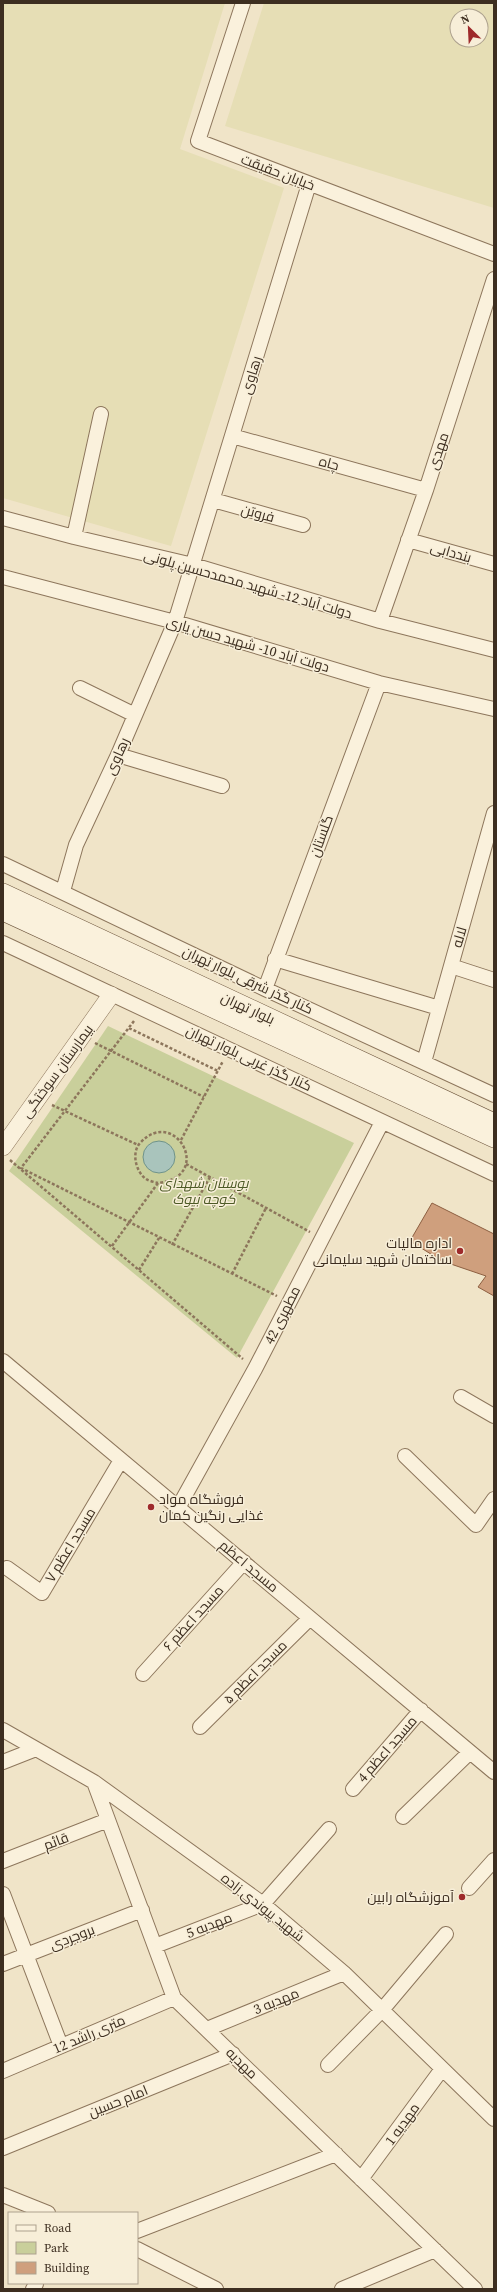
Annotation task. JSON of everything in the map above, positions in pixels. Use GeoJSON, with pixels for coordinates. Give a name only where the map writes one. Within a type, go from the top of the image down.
{"type":"FeatureCollection","features":[{"type":"Feature","properties":{"kind":"main road","name":"بلوار تهران"},"geometry":{"type":"LineString","coordinates":[[3,893],[494,1123]]}},
{"type":"Feature","properties":{"kind":"main road","name":"بلوار تهران"},"geometry":{"type":"LineString","coordinates":[[3,911],[494,1138]]}},
{"type":"Feature","properties":{"kind":"street","name":"خیابان حقیقت"},"geometry":{"type":"LineString","coordinates":[[243,3],[198,141],[494,254]]}},
{"type":"Feature","properties":{"kind":"street","name":"رهاوی"},"geometry":{"type":"LineString","coordinates":[[63,891],[76,845],[118,755],[174,622],[193,565],[309,184]]}},
{"type":"Feature","properties":{"kind":"street","name":"مهدی"},"geometry":{"type":"LineString","coordinates":[[380,622],[426,490],[494,279]]}},
{"type":"Feature","properties":{"kind":"street"},"geometry":{"type":"LineString","coordinates":[[74,537],[101,414]]}},
{"type":"Feature","properties":{"kind":"street","name":"چاه"},"geometry":{"type":"LineString","coordinates":[[232,436],[426,490]]}},
{"type":"Feature","properties":{"kind":"street","name":"فروتن"},"geometry":{"type":"LineString","coordinates":[[213,500],[303,525]]}},
{"type":"Feature","properties":{"kind":"street","name":"دولت آباد 12- شهید محمدحسین پلونی"},"geometry":{"type":"LineString","coordinates":[[3,518],[74,537],[193,565],[380,622],[494,650]]}},
{"type":"Feature","properties":{"kind":"street","name":"بنددابی"},"geometry":{"type":"LineString","coordinates":[[408,540],[494,564]]}},
{"type":"Feature","properties":{"kind":"street","name":"دولت آباد 10- شهید حسن یاری"},"geometry":{"type":"LineString","coordinates":[[3,577],[174,622],[379,683],[494,709]]}},
{"type":"Feature","properties":{"kind":"street","name":"گلستان"},"geometry":{"type":"LineString","coordinates":[[265,989],[379,683]]}},
{"type":"Feature","properties":{"kind":"street"},"geometry":{"type":"LineString","coordinates":[[80,688],[135,715]]}},
{"type":"Feature","properties":{"kind":"street"},"geometry":{"type":"LineString","coordinates":[[118,755],[222,786]]}},
{"type":"Feature","properties":{"kind":"street","name":"لاله"},"geometry":{"type":"LineString","coordinates":[[424,1062],[451,966],[489,851],[494,812]]}},
{"type":"Feature","properties":{"kind":"street","name":"کنار گذر شرقی بلوار تهران"},"geometry":{"type":"LineString","coordinates":[[3,864],[63,891],[265,989],[494,1095]]}},
{"type":"Feature","properties":{"kind":"street","name":"کنار گذر غربی بلوار تهران"},"geometry":{"type":"LineString","coordinates":[[3,943],[111,995],[230,1048],[382,1122],[494,1174]]}},
{"type":"Feature","properties":{"kind":"street"},"geometry":{"type":"LineString","coordinates":[[276,958],[439,1008]]}},
{"type":"Feature","properties":{"kind":"street"},"geometry":{"type":"LineString","coordinates":[[451,966],[494,980]]}},
{"type":"Feature","properties":{"kind":"street","name":"بیمارستان سوختگی"},"geometry":{"type":"LineString","coordinates":[[6,1153],[38,1099],[111,995]]}},
{"type":"Feature","properties":{"kind":"street","name":"مطهری 42"},"geometry":{"type":"LineString","coordinates":[[178,1508],[254,1369],[382,1122]]}},
{"type":"Feature","properties":{"kind":"street","name":"مسجد اعظم"},"geometry":{"type":"LineString","coordinates":[[3,1361],[494,1772]]}},
{"type":"Feature","properties":{"kind":"street"},"geometry":{"type":"LineString","coordinates":[[461,1397],[494,1416]]}},
{"type":"Feature","properties":{"kind":"street"},"geometry":{"type":"LineString","coordinates":[[405,1456],[476,1525],[494,1499]]}},
{"type":"Feature","properties":{"kind":"street","name":"مسجد اعظم ۷"},"geometry":{"type":"LineString","coordinates":[[7,1568],[42,1593],[121,1460]]}},
{"type":"Feature","properties":{"kind":"street","name":"مسجد اعظم ۶"},"geometry":{"type":"LineString","coordinates":[[143,1674],[244,1562]]}},
{"type":"Feature","properties":{"kind":"street","name":"مسجد اعظم ۵"},"geometry":{"type":"LineString","coordinates":[[200,1727],[310,1618]]}},
{"type":"Feature","properties":{"kind":"street","name":"مسجد اعظم 4"},"geometry":{"type":"LineString","coordinates":[[353,1789],[421,1710]]}},
{"type":"Feature","properties":{"kind":"street","name":"شهید پیوندی زاده"},"geometry":{"type":"LineString","coordinates":[[3,1730],[94,1782],[263,1904],[344,1973],[494,2120]]}},
{"type":"Feature","properties":{"kind":"street"},"geometry":{"type":"LineString","coordinates":[[3,1762],[36,1749]]}},
{"type":"Feature","properties":{"kind":"street"},"geometry":{"type":"LineString","coordinates":[[403,1817],[470,1752]]}},
{"type":"Feature","properties":{"kind":"street","name":"مهدیه"},"geometry":{"type":"LineString","coordinates":[[94,1782],[174,1998],[475,2289]]}},
{"type":"Feature","properties":{"kind":"street","name":"قائم"},"geometry":{"type":"LineString","coordinates":[[3,1861],[108,1820]]}},
{"type":"Feature","properties":{"kind":"street"},"geometry":{"type":"LineString","coordinates":[[263,1904],[329,1829]]}},
{"type":"Feature","properties":{"kind":"street"},"geometry":{"type":"LineString","coordinates":[[469,1888],[494,1860]]}},
{"type":"Feature","properties":{"kind":"street"},"geometry":{"type":"LineString","coordinates":[[3,1894],[60,2046]]}},
{"type":"Feature","properties":{"kind":"street","name":"مهدیه 5"},"geometry":{"type":"LineString","coordinates":[[155,1946],[263,1904]]}},
{"type":"Feature","properties":{"kind":"street","name":"بروجردی"},"geometry":{"type":"LineString","coordinates":[[3,1964],[142,1910]]}},
{"type":"Feature","properties":{"kind":"street"},"geometry":{"type":"LineString","coordinates":[[328,2065],[382,2010],[446,1934]]}},
{"type":"Feature","properties":{"kind":"street","name":"مهدیه 3"},"geometry":{"type":"LineString","coordinates":[[207,2030],[344,1973]]}},
{"type":"Feature","properties":{"kind":"street","name":"12 متری راشد"},"geometry":{"type":"LineString","coordinates":[[3,2071],[174,1998]]}},
{"type":"Feature","properties":{"kind":"street","name":"امام حسین"},"geometry":{"type":"LineString","coordinates":[[3,2148],[233,2054]]}},
{"type":"Feature","properties":{"kind":"street","name":"مهدیه 1"},"geometry":{"type":"LineString","coordinates":[[361,2179],[442,2069]]}},
{"type":"Feature","properties":{"kind":"street"},"geometry":{"type":"LineString","coordinates":[[138,2231],[336,2154]]}},
{"type":"Feature","properties":{"kind":"street"},"geometry":{"type":"LineString","coordinates":[[3,2195],[46,2212]]}},
{"type":"Feature","properties":{"kind":"street"},"geometry":{"type":"LineString","coordinates":[[138,2249],[216,2289]]}},
{"type":"Feature","properties":{"kind":"street"},"geometry":{"type":"LineString","coordinates":[[342,2289],[435,2250]]}},
{"type":"Feature","properties":{"kind":"path"},"geometry":{"type":"LineString","coordinates":[[21,1168],[143,1009]]}},
{"type":"Feature","properties":{"kind":"path"},"geometry":{"type":"LineString","coordinates":[[129,1028],[218,1071]]}},
{"type":"Feature","properties":{"kind":"path"},"geometry":{"type":"LineString","coordinates":[[82,1037],[204,1097]]}},
{"type":"Feature","properties":{"kind":"path"},"geometry":{"type":"LineString","coordinates":[[181,1140],[230,1048]]}},
{"type":"Feature","properties":{"kind":"path"},"geometry":{"type":"LineString","coordinates":[[38,1099],[138,1146]]}},
{"type":"Feature","properties":{"kind":"path"},"geometry":{"type":"LineString","coordinates":[[158,1132],[171,1133],[181,1140],[187,1152],[186,1164],[181,1175],[170,1182],[158,1184],[146,1179],[138,1170],[135,1158],[138,1146],[147,1136],[158,1132]]}},
{"type":"Feature","properties":{"kind":"path"},"geometry":{"type":"LineString","coordinates":[[6,1153],[21,1168],[254,1369]]}},
{"type":"Feature","properties":{"kind":"path"},"geometry":{"type":"LineString","coordinates":[[186,1164],[321,1238]]}},
{"type":"Feature","properties":{"kind":"path"},"geometry":{"type":"LineString","coordinates":[[21,1168],[288,1302]]}},
{"type":"Feature","properties":{"kind":"path"},"geometry":{"type":"LineString","coordinates":[[172,1245],[210,1177]]}},
{"type":"Feature","properties":{"kind":"path"},"geometry":{"type":"LineString","coordinates":[[112,1246],[158,1184]]}},
{"type":"Feature","properties":{"kind":"path"},"geometry":{"type":"LineString","coordinates":[[232,1274],[266,1208]]}},
{"type":"Feature","properties":{"kind":"path"},"geometry":{"type":"LineString","coordinates":[[139,1270],[159,1238]]}},
{"type":"Feature","properties":{"kind":"shaded area"},"geometry":{"type":"Polygon","coordinates":[[[3,3],[225,3],[180,149],[284,188],[171,546],[3,498],[3,3]]]}},
{"type":"Feature","properties":{"kind":"shaded area"},"geometry":{"type":"Polygon","coordinates":[[[264,3],[494,3],[494,208],[225,126],[264,3]]]}},
{"type":"Feature","properties":{"kind":"green space","name":"بوستان شهدای کوچه بیوک"},"geometry":{"type":"Polygon","coordinates":[[[108,1026],[354,1143],[237,1358],[9,1171],[108,1026]]]}},
{"type":"Feature","properties":{"kind":"water"},"geometry":{"type":"Polygon","coordinates":[[[156,1141],[162,1141],[172,1148],[175,1157],[174,1163],[168,1170],[162,1173],[156,1173],[146,1166],[143,1160],[143,1154],[150,1144],[156,1141]]]}},
{"type":"Feature","properties":{"kind":"building","name":"اداره مالیات ساختمان شهید سلیمانی"},"geometry":{"type":"Polygon","coordinates":[[[432,1203],[494,1234],[494,1296],[478,1287],[486,1276],[442,1261],[410,1241],[432,1203]]]}},
{"type":"Feature","properties":{"kind":"place","name":"اداره مالیات ساختمان شهید سلیمانی"},"geometry":{"type":"Point","coordinates":[460,1251]}},
{"type":"Feature","properties":{"kind":"place","name":"فروشگاه مواد غذایی رنگین کمان"},"geometry":{"type":"Point","coordinates":[151,1507]}},
{"type":"Feature","properties":{"kind":"place","name":"آموزشگاه رابین"},"geometry":{"type":"Point","coordinates":[462,1897]}}]}
